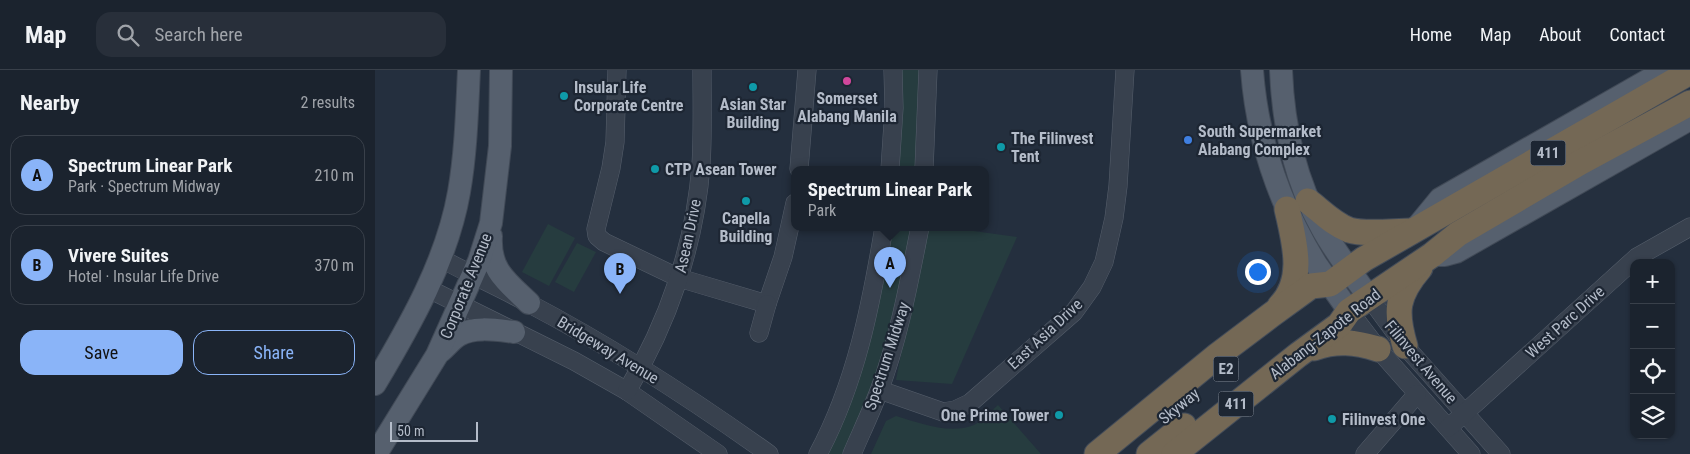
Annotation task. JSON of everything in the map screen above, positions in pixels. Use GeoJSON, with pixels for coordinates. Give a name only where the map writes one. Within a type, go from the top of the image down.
{"type":"FeatureCollection","features":[{"type":"Feature","properties":{"kind":"highway","name":"411"},"geometry":{"type":"LineString","coordinates":[[1097,454],[1218,355],[1311,286],[1340,277],[1364,259],[1681,76]]}},
{"type":"Feature","properties":{"kind":"highway","name":"Alabang-Zapote Road"},"geometry":{"type":"LineString","coordinates":[[1174,454],[1298,355],[1339,325],[1359,304],[1458,234],[1581,162],[1690,103]]}},
{"type":"Feature","properties":{"kind":"highway"},"geometry":{"type":"LineString","coordinates":[[1271,315],[1283,303],[1294,282],[1298,205],[1327,217],[1340,226],[1351,230],[1368,232],[1414,231]]}},
{"type":"Feature","properties":{"kind":"highway"},"geometry":{"type":"LineString","coordinates":[[1405,346],[1399,323],[1399,306],[1403,293],[1431,254]]}},
{"type":"Feature","properties":{"kind":"highway","name":"Skyway"},"geometry":{"type":"LineString","coordinates":[[1121,454],[1222,372],[1320,298],[1340,277]]}},
{"type":"Feature","properties":{"kind":"highway","name":"Skyway"},"geometry":{"type":"LineString","coordinates":[[1149,454],[1226,392],[1331,313],[1359,304]]}},
{"type":"Feature","properties":{"kind":"highway"},"geometry":{"type":"LineString","coordinates":[[1298,355],[1331,342],[1359,343],[1378,349]]}},
{"type":"Feature","properties":{"kind":"main road"},"geometry":{"type":"LineString","coordinates":[[375,384],[403,338],[440,258],[459,193],[466,133],[469,70]]}},
{"type":"Feature","properties":{"kind":"main road","name":"Corporate Avenue"},"geometry":{"type":"LineString","coordinates":[[376,454],[437,355],[479,261],[491,223],[500,146],[501,70]]}},
{"type":"Feature","properties":{"kind":"main road","name":"Filinvest Avenue"},"geometry":{"type":"LineString","coordinates":[[1252,70],[1261,135],[1277,185],[1321,227],[1340,277],[1359,304]]}},
{"type":"Feature","properties":{"kind":"main road","name":"Filinvest Avenue"},"geometry":{"type":"LineString","coordinates":[[1281,70],[1291,146],[1300,179],[1298,205]]}},
{"type":"Feature","properties":{"kind":"main road","name":"411"},"geometry":{"type":"LineString","coordinates":[[1431,254],[1445,255],[1456,252],[1690,119]]}},
{"type":"Feature","properties":{"kind":"main road"},"geometry":{"type":"LineString","coordinates":[[491,223],[490,250],[494,266],[503,279],[529,303]]}},
{"type":"Feature","properties":{"kind":"main road"},"geometry":{"type":"LineString","coordinates":[[437,355],[458,335],[469,331],[492,330],[514,332]]}},
{"type":"Feature","properties":{"kind":"street"},"geometry":{"type":"LineString","coordinates":[[617,70],[615,142],[611,168],[597,217],[597,236],[604,242],[679,278],[767,304]]}},
{"type":"Feature","properties":{"kind":"street","name":"Asean Drive"},"geometry":{"type":"LineString","coordinates":[[627,391],[647,357],[679,278],[691,237],[701,166],[702,70]]}},
{"type":"Feature","properties":{"kind":"street"},"geometry":{"type":"LineString","coordinates":[[799,166],[807,70]]}},
{"type":"Feature","properties":{"kind":"street"},"geometry":{"type":"LineString","coordinates":[[890,166],[894,108],[893,70]]}},
{"type":"Feature","properties":{"kind":"street"},"geometry":{"type":"LineString","coordinates":[[924,166],[927,70]]}},
{"type":"Feature","properties":{"kind":"street","name":"East Asia Drive"},"geometry":{"type":"LineString","coordinates":[[880,390],[943,412],[955,410],[970,403],[1074,312],[1093,287],[1105,262],[1118,186],[1125,70]]}},
{"type":"Feature","properties":{"kind":"street"},"geometry":{"type":"LineString","coordinates":[[759,333],[783,258],[791,221]]}},
{"type":"Feature","properties":{"kind":"street","name":"West Parc Drive"},"geometry":{"type":"LineString","coordinates":[[1448,428],[1637,256],[1690,227]]}},
{"type":"Feature","properties":{"kind":"street","name":"Spectrum Midway"},"geometry":{"type":"LineString","coordinates":[[817,454],[849,382],[864,334],[883,231]]}},
{"type":"Feature","properties":{"kind":"street","name":"Spectrum Midway"},"geometry":{"type":"LineString","coordinates":[[852,454],[880,390],[906,297],[919,231]]}},
{"type":"Feature","properties":{"kind":"street","name":"Bridgeway Avenue"},"geometry":{"type":"LineString","coordinates":[[440,258],[529,303],[641,368],[769,454]]}},
{"type":"Feature","properties":{"kind":"street","name":"Bridgeway Avenue"},"geometry":{"type":"LineString","coordinates":[[427,288],[574,361],[627,391],[718,454]]}},
{"type":"Feature","properties":{"kind":"street","name":"Filinvest Avenue"},"geometry":{"type":"LineString","coordinates":[[1359,304],[1405,346],[1501,454]]}},
{"type":"Feature","properties":{"kind":"street","name":"Filinvest Avenue"},"geometry":{"type":"LineString","coordinates":[[1359,304],[1378,349],[1471,454]]}},
{"type":"Feature","properties":{"kind":"street"},"geometry":{"type":"LineString","coordinates":[[1365,454],[1417,394]]}},
{"type":"Feature","properties":{"kind":"green space"},"geometry":{"type":"Polygon","coordinates":[[[901,70],[920,70],[918,166],[897,166],[901,70]]]}},
{"type":"Feature","properties":{"kind":"green space"},"geometry":{"type":"Polygon","coordinates":[[[548,224],[575,238],[549,286],[522,272],[548,224]]]}},
{"type":"Feature","properties":{"kind":"green space"},"geometry":{"type":"Polygon","coordinates":[[[890,231],[912,231],[898,302],[885,350],[867,403],[844,454],[825,454],[890,231]]]}},
{"type":"Feature","properties":{"kind":"green space"},"geometry":{"type":"Polygon","coordinates":[[[925,231],[974,231],[1017,237],[952,384],[896,380],[925,231]]]}},
{"type":"Feature","properties":{"kind":"green space"},"geometry":{"type":"Polygon","coordinates":[[[577,243],[596,252],[574,292],[555,282],[577,243]]]}},
{"type":"Feature","properties":{"kind":"green space"},"geometry":{"type":"Polygon","coordinates":[[[998,405],[1041,454],[871,454],[886,421],[896,416],[925,425],[955,429],[974,425],[998,405]]]}},
{"type":"Feature","properties":{"kind":"place","name":"Somerset Alabang Manila"},"geometry":{"type":"Point","coordinates":[847,81]}},
{"type":"Feature","properties":{"kind":"place","name":"Asian Star Building"},"geometry":{"type":"Point","coordinates":[753,87]}},
{"type":"Feature","properties":{"kind":"place","name":"Insular Life Corporate Centre"},"geometry":{"type":"Point","coordinates":[564,96]}},
{"type":"Feature","properties":{"kind":"place","name":"South Supermarket Alabang Complex"},"geometry":{"type":"Point","coordinates":[1188,140]}},
{"type":"Feature","properties":{"kind":"place","name":"The Filinvest Tent"},"geometry":{"type":"Point","coordinates":[1001,147]}},
{"type":"Feature","properties":{"kind":"place","name":"CTP Asean Tower"},"geometry":{"type":"Point","coordinates":[655,169]}},
{"type":"Feature","properties":{"kind":"place","name":"Capella Building"},"geometry":{"type":"Point","coordinates":[746,201]}},
{"type":"Feature","properties":{"kind":"place","name":"Spectrum Linear Park"},"geometry":{"type":"Point","coordinates":[890,288]}},
{"type":"Feature","properties":{"kind":"place","name":"Vivere Suites"},"geometry":{"type":"Point","coordinates":[620,294]}},
{"type":"Feature","properties":{"kind":"place","name":"One Prime Tower"},"geometry":{"type":"Point","coordinates":[1059,415]}},
{"type":"Feature","properties":{"kind":"place","name":"Filinvest One"},"geometry":{"type":"Point","coordinates":[1332,419]}}]}
